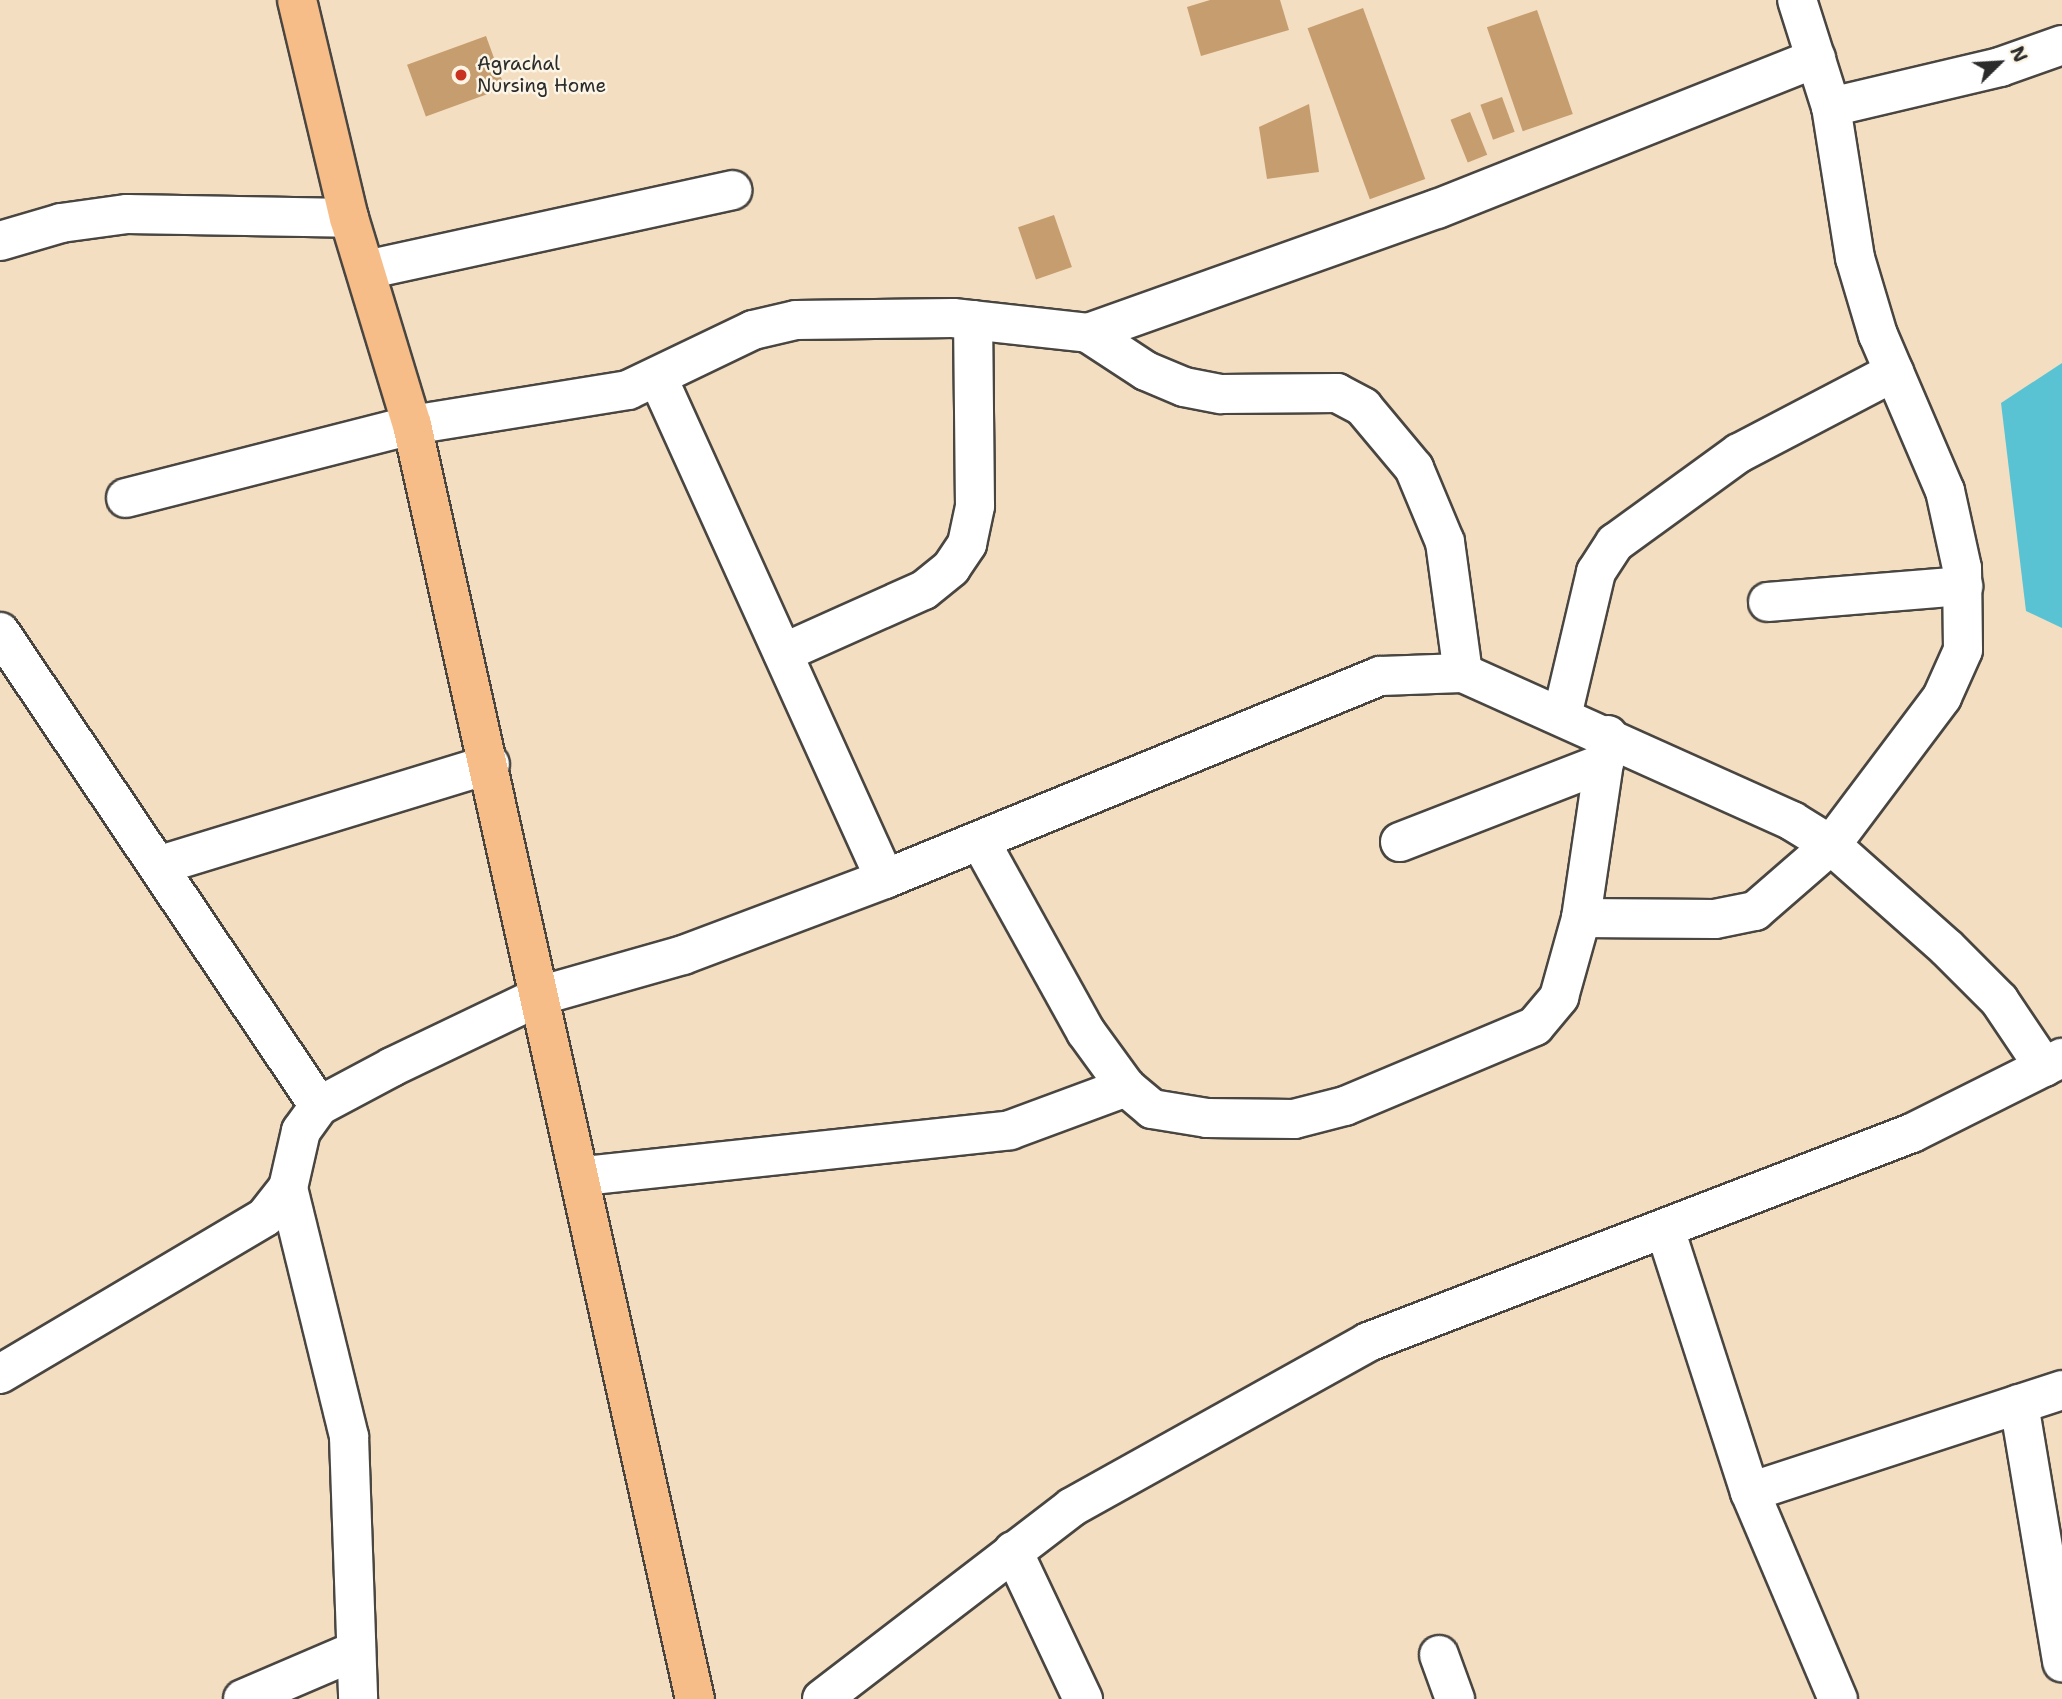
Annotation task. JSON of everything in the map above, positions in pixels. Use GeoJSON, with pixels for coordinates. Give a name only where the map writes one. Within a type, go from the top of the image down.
{"type":"FeatureCollection","features":[{"type":"Feature","properties":{"kind":"main road"},"geometry":{"type":"LineString","coordinates":[[297,0],[349,218],[412,425],[583,1175],[695,1699]]}},
{"type":"Feature","properties":{"kind":"street"},"geometry":{"type":"LineString","coordinates":[[1581,918],[1738,917],[1778,893],[1831,845],[1942,697],[1963,650],[1963,586],[1945,491],[1894,372],[1855,258],[1831,107],[1797,0]]}},
{"type":"Feature","properties":{"kind":"street"},"geometry":{"type":"LineString","coordinates":[[1831,107],[2000,67],[2062,44]]}},
{"type":"Feature","properties":{"kind":"street"},"geometry":{"type":"LineString","coordinates":[[126,498],[412,425],[571,403],[658,378],[753,330],[796,320],[973,320],[1088,333],[1437,209],[1816,58]]}},
{"type":"Feature","properties":{"kind":"street"},"geometry":{"type":"LineString","coordinates":[[366,270],[732,190]]}},
{"type":"Feature","properties":{"kind":"street"},"geometry":{"type":"LineString","coordinates":[[0,241],[61,223],[127,214],[349,218]]}},
{"type":"Feature","properties":{"kind":"street"},"geometry":{"type":"LineString","coordinates":[[783,653],[924,590],[967,544],[975,506],[973,320]]}},
{"type":"Feature","properties":{"kind":"street"},"geometry":{"type":"LineString","coordinates":[[1088,333],[1146,371],[1184,387],[1221,394],[1338,393],[1363,407],[1414,468],[1445,542],[1463,673]]}},
{"type":"Feature","properties":{"kind":"street"},"geometry":{"type":"LineString","coordinates":[[1562,716],[1596,572],[1615,543],[1739,453],[1894,372]]}},
{"type":"Feature","properties":{"kind":"street"},"geometry":{"type":"LineString","coordinates":[[658,378],[885,879]]}},
{"type":"Feature","properties":{"kind":"street"},"geometry":{"type":"LineString","coordinates":[[1769,602],[1963,586]]}},
{"type":"Feature","properties":{"kind":"street"},"geometry":{"type":"LineString","coordinates":[[0,632],[160,865],[319,1106]]}},
{"type":"Feature","properties":{"kind":"street"},"geometry":{"type":"LineString","coordinates":[[0,1374],[265,1217],[288,1188],[301,1131],[319,1106],[542,995],[683,956],[980,841],[1380,676],[1463,673],[1562,716],[1606,749],[1831,845],[1999,1000],[2053,1062],[1912,1133],[1368,1342],[1072,1507],[822,1699]]}},
{"type":"Feature","properties":{"kind":"street"},"geometry":{"type":"LineString","coordinates":[[980,841],[1086,1032],[1126,1087],[1152,1109],[1207,1118],[1294,1119],[1345,1106],[1535,1026],[1559,997],[1581,918],[1606,749]]}},
{"type":"Feature","properties":{"kind":"street"},"geometry":{"type":"LineString","coordinates":[[1400,842],[1606,749]]}},
{"type":"Feature","properties":{"kind":"street"},"geometry":{"type":"LineString","coordinates":[[160,865],[490,764]]}},
{"type":"Feature","properties":{"kind":"street"},"geometry":{"type":"LineString","coordinates":[[583,1175],[1010,1130],[1126,1087]]}},
{"type":"Feature","properties":{"kind":"street"},"geometry":{"type":"LineString","coordinates":[[288,1188],[349,1437],[358,1699]]}},
{"type":"Feature","properties":{"kind":"street"},"geometry":{"type":"LineString","coordinates":[[1665,1229],[1751,1492],[1838,1699]]}},
{"type":"Feature","properties":{"kind":"street"},"geometry":{"type":"LineString","coordinates":[[1751,1492],[2062,1390]]}},
{"type":"Feature","properties":{"kind":"street"},"geometry":{"type":"LineString","coordinates":[[2019,1404],[2062,1662]]}},
{"type":"Feature","properties":{"kind":"street"},"geometry":{"type":"LineString","coordinates":[[1013,1551],[1083,1699]]}},
{"type":"Feature","properties":{"kind":"street"},"geometry":{"type":"LineString","coordinates":[[243,1699],[355,1651]]}},
{"type":"Feature","properties":{"kind":"street"},"geometry":{"type":"LineString","coordinates":[[1440,1655],[1455,1699]]}},
{"type":"Feature","properties":{"kind":"water"},"geometry":{"type":"Polygon","coordinates":[[[2062,363],[2062,628],[2026,611],[2001,403],[2062,363]]]}},
{"type":"Feature","properties":{"kind":"building"},"geometry":{"type":"Polygon","coordinates":[[[1210,0],[1280,0],[1289,30],[1201,56],[1187,7],[1210,0]]]}},
{"type":"Feature","properties":{"kind":"building"},"geometry":{"type":"Polygon","coordinates":[[[1363,8],[1425,179],[1370,199],[1308,28],[1363,8]]]}},
{"type":"Feature","properties":{"kind":"building"},"geometry":{"type":"Polygon","coordinates":[[[1537,10],[1573,114],[1523,131],[1487,27],[1537,10]]]}},
{"type":"Feature","properties":{"kind":"building"},"geometry":{"type":"Polygon","coordinates":[[[486,36],[505,88],[426,116],[407,65],[486,36]]]}},
{"type":"Feature","properties":{"kind":"building"},"geometry":{"type":"Polygon","coordinates":[[[1502,97],[1515,132],[1493,140],[1480,105],[1502,97]]]}},
{"type":"Feature","properties":{"kind":"building"},"geometry":{"type":"Polygon","coordinates":[[[1309,104],[1319,172],[1267,179],[1259,127],[1309,104]]]}},
{"type":"Feature","properties":{"kind":"building"},"geometry":{"type":"Polygon","coordinates":[[[1470,112],[1487,155],[1468,163],[1451,120],[1470,112]]]}},
{"type":"Feature","properties":{"kind":"building"},"geometry":{"type":"Polygon","coordinates":[[[1054,215],[1072,267],[1036,279],[1018,227],[1054,215]]]}},
{"type":"Feature","properties":{"kind":"place","name":"Agrachal Nursing Home"},"geometry":{"type":"Point","coordinates":[461,75]}}]}
